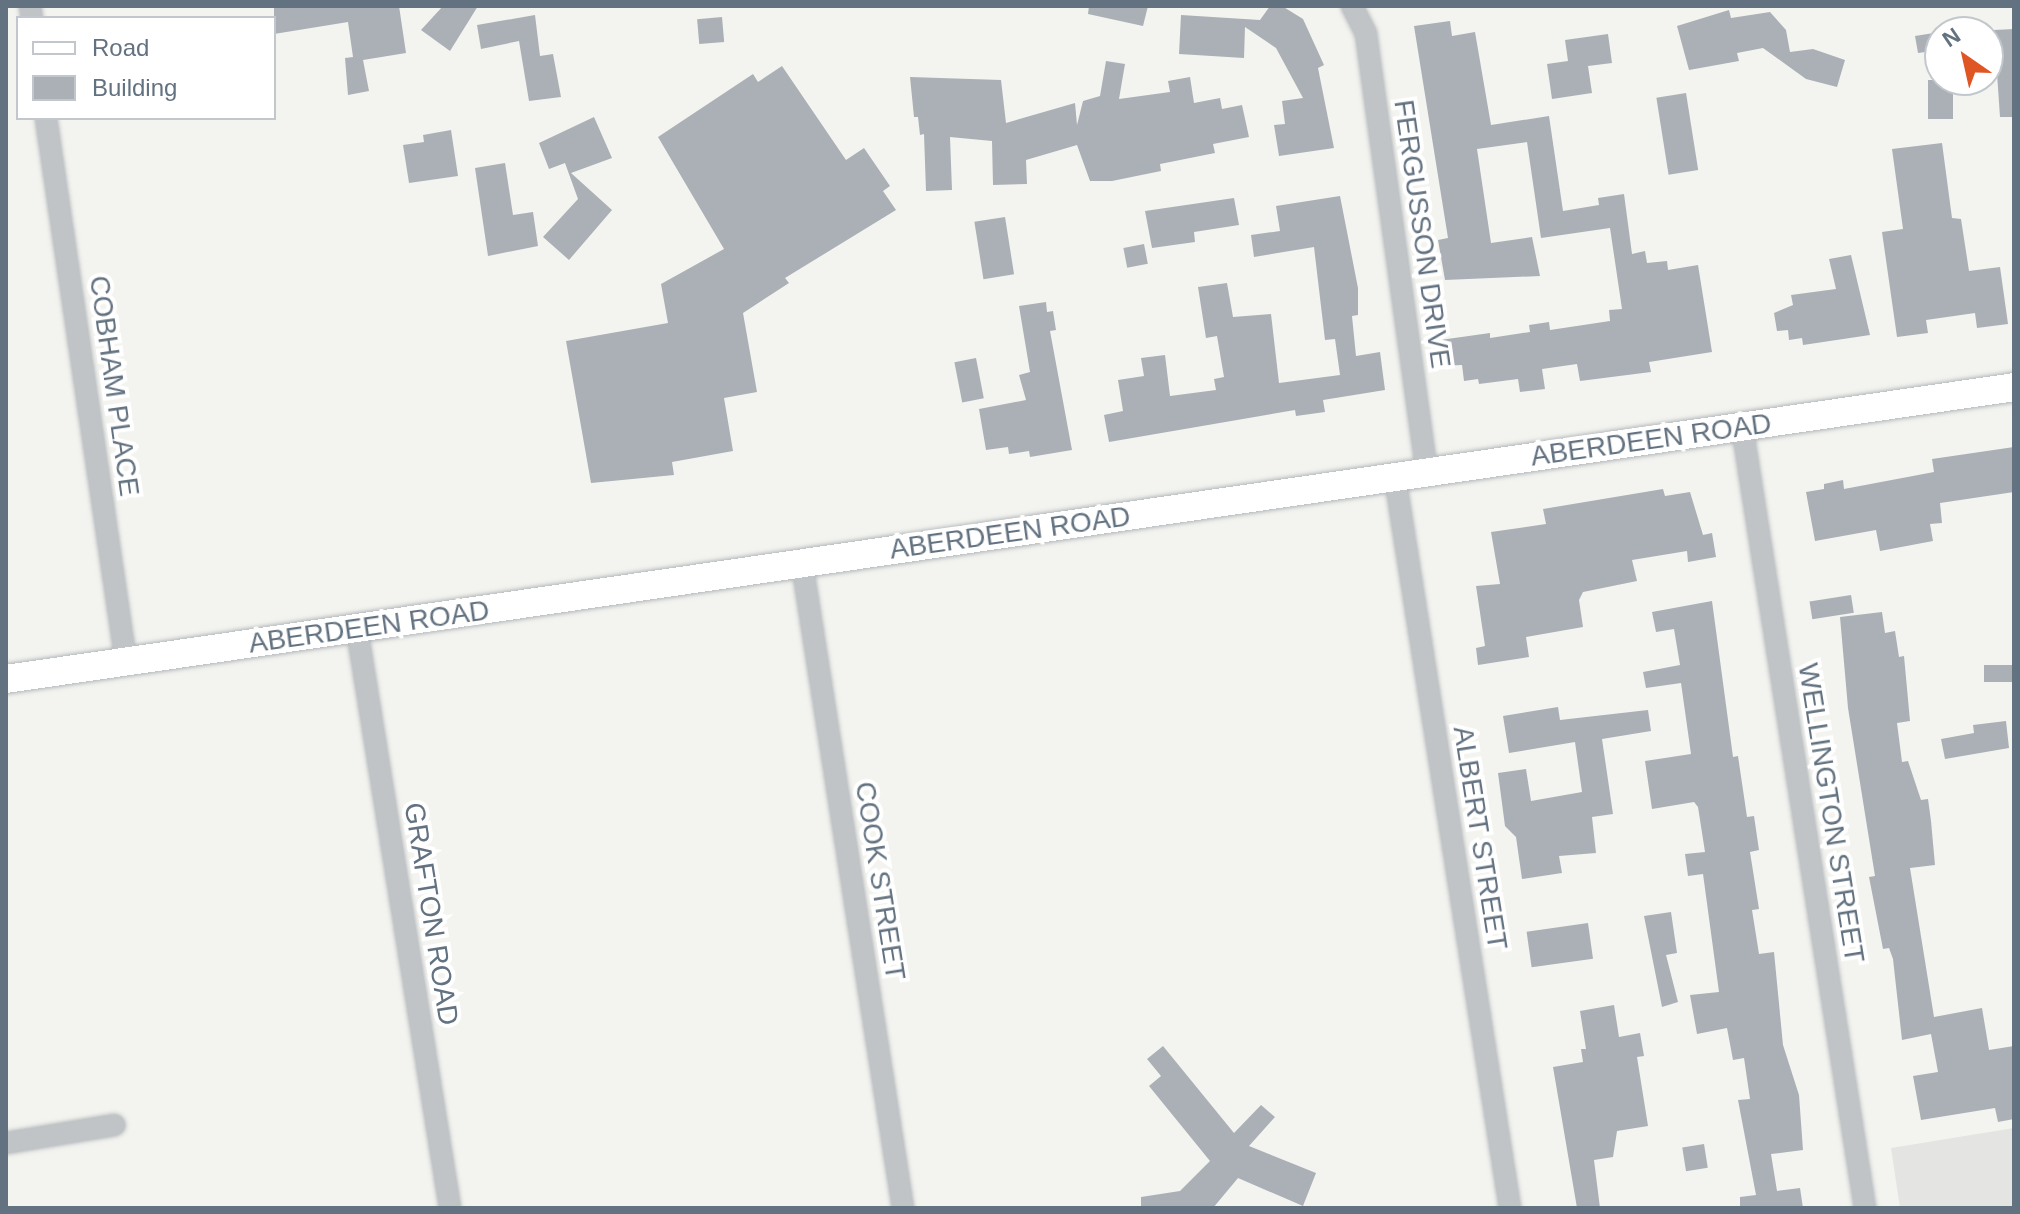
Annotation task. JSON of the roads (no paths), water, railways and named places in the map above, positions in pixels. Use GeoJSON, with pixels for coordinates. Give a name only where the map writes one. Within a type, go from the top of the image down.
{"type":"FeatureCollection","features":[{"type":"Feature","properties":{"kind":"street","name":"FERGUSSON DRIVE"},"geometry":{"type":"LineString","coordinates":[[1352,6],[1366,34],[1427,472]]}},
{"type":"Feature","properties":{"kind":"street","name":"COBHAM PLACE"},"geometry":{"type":"LineString","coordinates":[[46,120],[126,662]]}},
{"type":"Feature","properties":{"kind":"street","name":"ABERDEEN ROAD"},"geometry":{"type":"LineString","coordinates":[[6,679],[2014,387]]}},
{"type":"Feature","properties":{"kind":"street","name":"WELLINGTON STREET"},"geometry":{"type":"LineString","coordinates":[[1742,426],[1865,1208]]}},
{"type":"Feature","properties":{"kind":"street","name":"ALBERT STREET"},"geometry":{"type":"LineString","coordinates":[[1395,477],[1510,1208]]}},
{"type":"Feature","properties":{"kind":"street","name":"COOK STREET"},"geometry":{"type":"LineString","coordinates":[[802,563],[903,1208]]}},
{"type":"Feature","properties":{"kind":"street","name":"GRAFTON ROAD"},"geometry":{"type":"LineString","coordinates":[[357,629],[450,1208]]}},
{"type":"Feature","properties":{"kind":"street"},"geometry":{"type":"LineString","coordinates":[[6,1143],[115,1125]]}}]}
